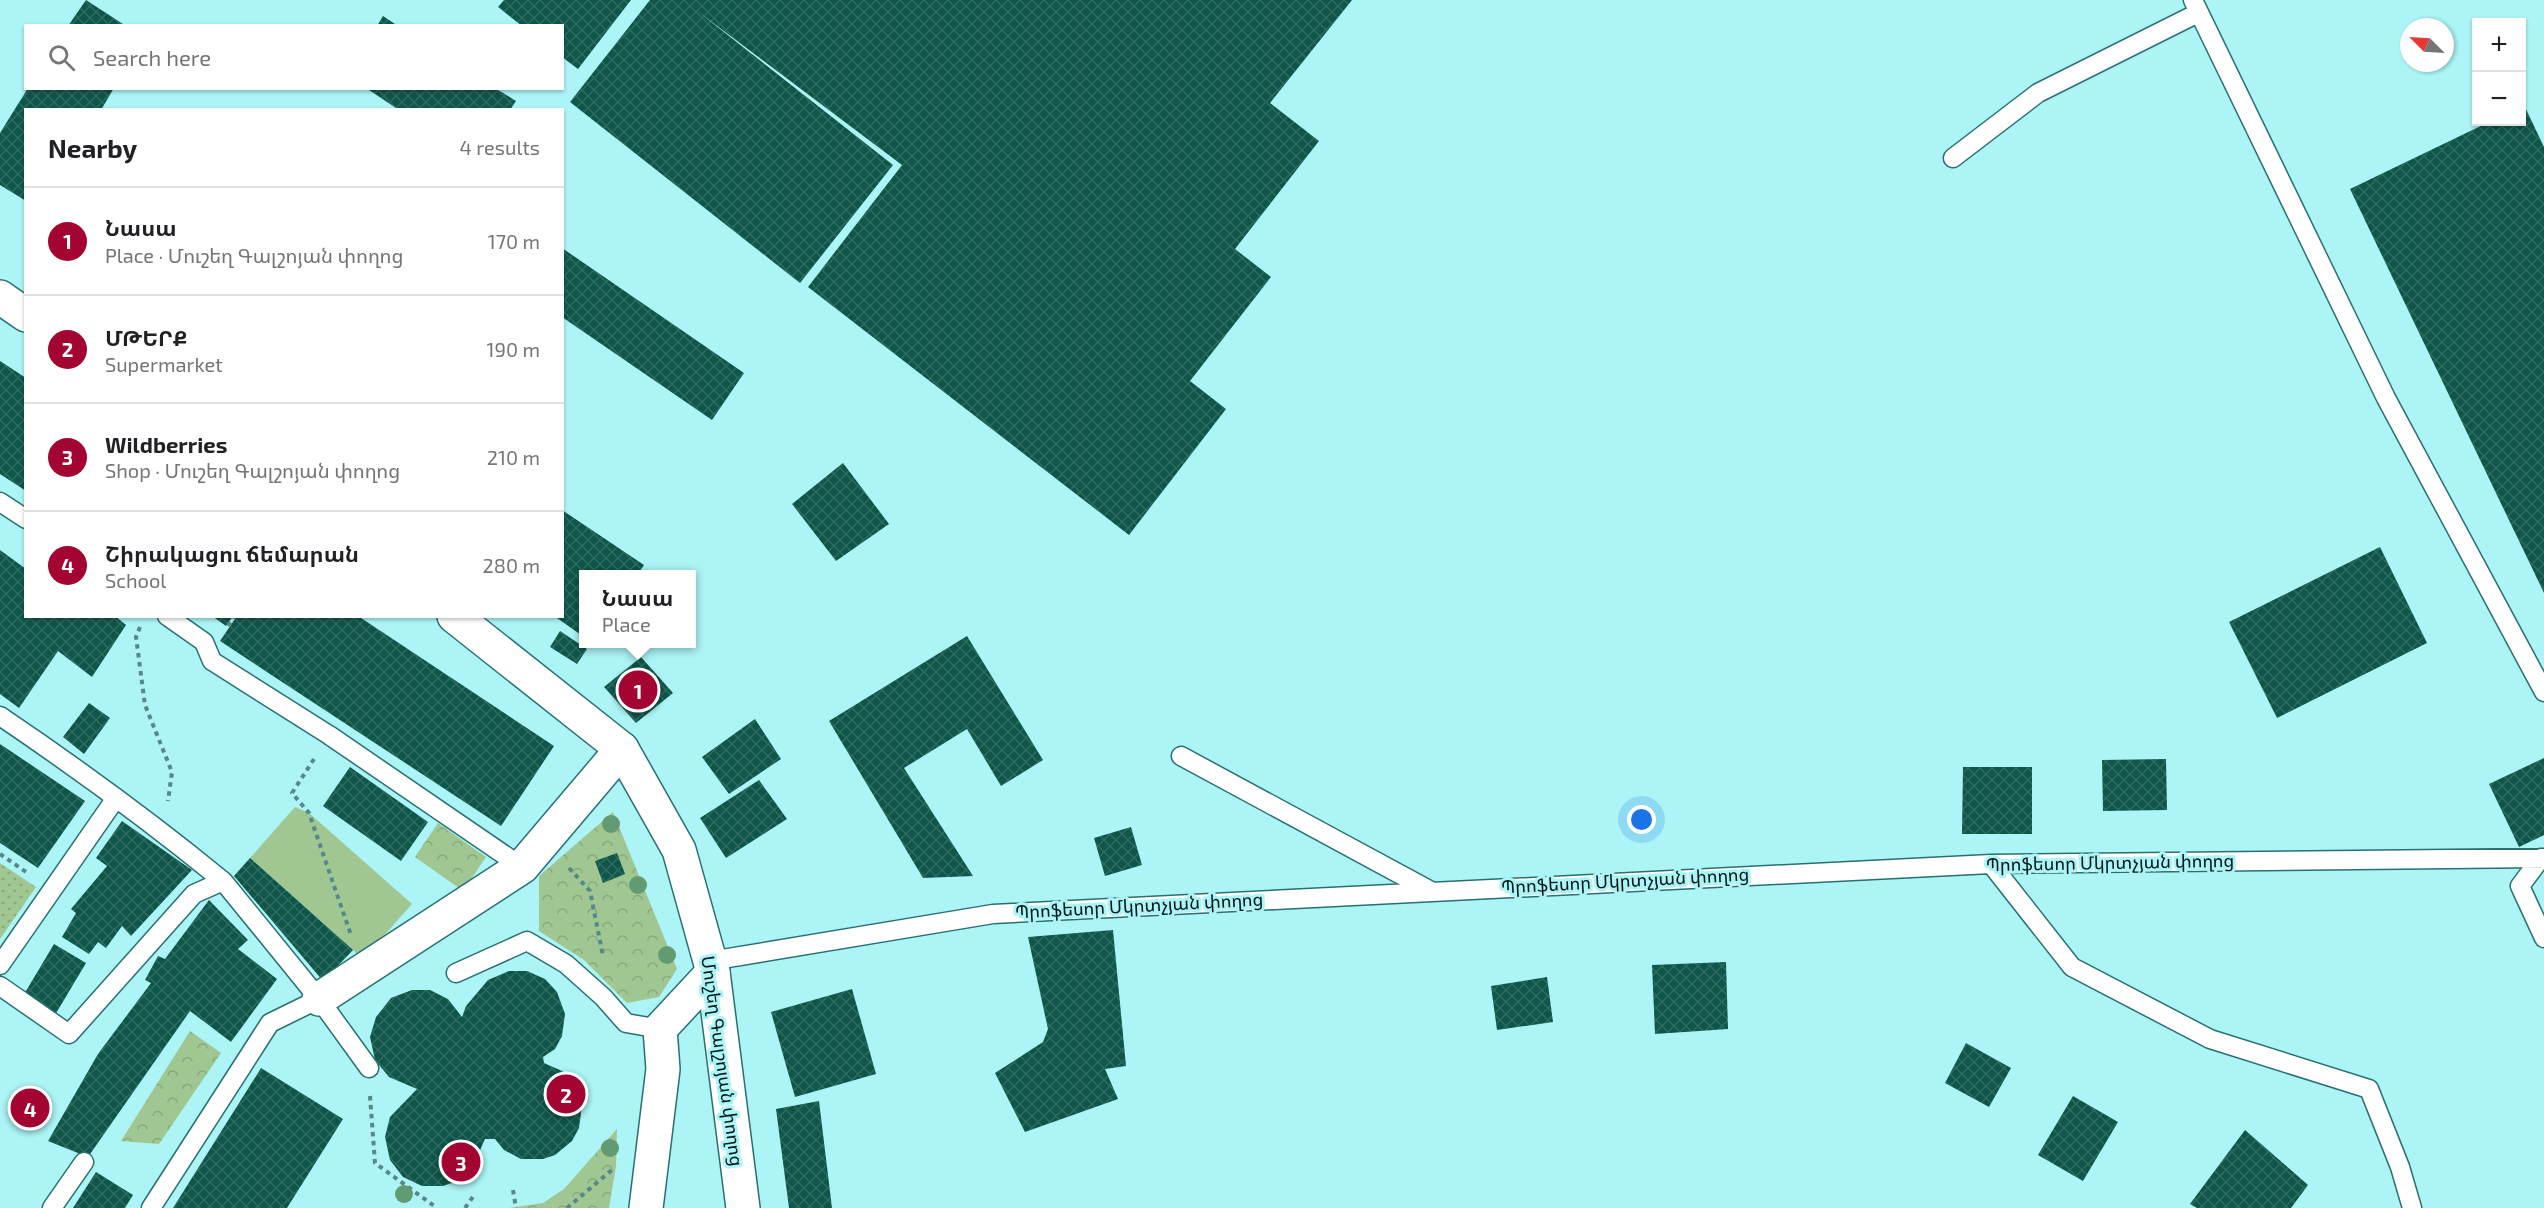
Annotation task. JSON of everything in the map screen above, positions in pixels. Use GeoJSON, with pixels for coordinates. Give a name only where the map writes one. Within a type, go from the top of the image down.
{"type":"FeatureCollection","features":[{"type":"Feature","properties":{"kind":"street"},"geometry":{"type":"LineString","coordinates":[[0,297],[24,314]]}},
{"type":"Feature","properties":{"kind":"street","name":"Մուշեղ Գալշոյան փողոց"},"geometry":{"type":"LineString","coordinates":[[457,618],[622,749],[679,850],[711,966],[743,1208]]}},
{"type":"Feature","properties":{"kind":"street"},"geometry":{"type":"LineString","coordinates":[[319,999],[532,855],[622,749]]}},
{"type":"Feature","properties":{"kind":"street"},"geometry":{"type":"LineString","coordinates":[[646,1208],[655,1153],[663,1069],[660,1029],[711,966]]}},
{"type":"Feature","properties":{"kind":"lane"},"geometry":{"type":"LineString","coordinates":[[1953,158],[2038,93],[2196,6],[2386,398],[2544,692]]}},
{"type":"Feature","properties":{"kind":"lane"},"geometry":{"type":"LineString","coordinates":[[0,502],[24,518]]}},
{"type":"Feature","properties":{"kind":"lane"},"geometry":{"type":"LineString","coordinates":[[170,618],[204,642],[212,661],[329,735],[532,855]]}},
{"type":"Feature","properties":{"kind":"lane"},"geometry":{"type":"LineString","coordinates":[[0,716],[92,778],[164,832],[223,881],[319,999],[369,1068]]}},
{"type":"Feature","properties":{"kind":"lane"},"geometry":{"type":"LineString","coordinates":[[1181,756],[1430,891]]}},
{"type":"Feature","properties":{"kind":"lane"},"geometry":{"type":"LineString","coordinates":[[0,965],[117,798]]}},
{"type":"Feature","properties":{"kind":"lane"},"geometry":{"type":"LineString","coordinates":[[2542,858],[2520,886],[2544,938]]}},
{"type":"Feature","properties":{"kind":"lane","name":"Պրոֆեսոր Մկրտչյան փողոց"},"geometry":{"type":"LineString","coordinates":[[711,966],[993,914],[1991,864],[2542,858]]}},
{"type":"Feature","properties":{"kind":"lane"},"geometry":{"type":"LineString","coordinates":[[1991,864],[2072,967],[2210,1039],[2368,1089],[2400,1167],[2412,1208]]}},
{"type":"Feature","properties":{"kind":"lane"},"geometry":{"type":"LineString","coordinates":[[0,986],[69,1034],[194,894],[223,881]]}},
{"type":"Feature","properties":{"kind":"lane"},"geometry":{"type":"LineString","coordinates":[[456,973],[527,942],[566,964],[603,997],[626,1023],[660,1029]]}},
{"type":"Feature","properties":{"kind":"lane"},"geometry":{"type":"LineString","coordinates":[[150,1208],[270,1023],[319,999]]}},
{"type":"Feature","properties":{"kind":"lane"},"geometry":{"type":"LineString","coordinates":[[52,1208],[84,1162]]}},
{"type":"Feature","properties":{"kind":"path"},"geometry":{"type":"LineString","coordinates":[[143,618],[136,637],[145,705],[172,771],[164,832]]}},
{"type":"Feature","properties":{"kind":"path"},"geometry":{"type":"LineString","coordinates":[[329,735],[292,793],[309,813],[358,955],[356,976]]}},
{"type":"Feature","properties":{"kind":"path"},"geometry":{"type":"LineString","coordinates":[[532,855],[590,891],[608,986],[603,997]]}},
{"type":"Feature","properties":{"kind":"path"},"geometry":{"type":"LineString","coordinates":[[369,1068],[375,1163],[437,1208]]}},
{"type":"Feature","properties":{"kind":"path"},"geometry":{"type":"LineString","coordinates":[[567,1208],[619,1164],[655,1153]]}},
{"type":"Feature","properties":{"kind":"path"},"geometry":{"type":"LineString","coordinates":[[513,1190],[516,1208]]}},
{"type":"Feature","properties":{"kind":"path"},"geometry":{"type":"LineString","coordinates":[[465,1208],[475,1194]]}},
{"type":"Feature","properties":{"kind":"green space"},"geometry":{"type":"Polygon","coordinates":[[[295,807],[309,813],[412,904],[363,959],[250,858],[295,807]]]}},
{"type":"Feature","properties":{"kind":"green space"},"geometry":{"type":"Polygon","coordinates":[[[613,812],[677,969],[659,997],[627,1003],[584,960],[539,931],[539,876],[613,812]]]}},
{"type":"Feature","properties":{"kind":"green space"},"geometry":{"type":"Polygon","coordinates":[[[438,823],[486,857],[463,891],[415,857],[438,823]]]}},
{"type":"Feature","properties":{"kind":"green space"},"geometry":{"type":"Polygon","coordinates":[[[0,863],[36,887],[0,939],[0,863]]]}},
{"type":"Feature","properties":{"kind":"green space"},"geometry":{"type":"Polygon","coordinates":[[[190,1031],[221,1053],[159,1144],[121,1141],[190,1031]]]}},
{"type":"Feature","properties":{"kind":"green space"},"geometry":{"type":"Polygon","coordinates":[[[617,1129],[616,1166],[609,1208],[509,1208],[543,1203],[564,1189],[617,1129]]]}},
{"type":"Feature","properties":{"kind":"building"},"geometry":{"type":"Polygon","coordinates":[[[86,0],[123,24],[69,24],[86,0]]]}},
{"type":"Feature","properties":{"kind":"building"},"geometry":{"type":"Polygon","coordinates":[[[504,0],[631,0],[578,69],[564,58],[564,24],[519,24],[498,7],[504,0]]]}},
{"type":"Feature","properties":{"kind":"building"},"geometry":{"type":"Polygon","coordinates":[[[650,0],[1352,0],[1270,103],[1319,141],[1235,249],[1271,277],[1190,381],[1226,409],[1129,535],[808,287],[902,165],[696,10],[893,165],[800,283],[570,102],[650,0]]]}},
{"type":"Feature","properties":{"kind":"building"},"geometry":{"type":"Polygon","coordinates":[[[383,16],[395,24],[378,24],[383,16]]]}},
{"type":"Feature","properties":{"kind":"building"},"geometry":{"type":"Polygon","coordinates":[[[27,90],[113,90],[102,108],[24,108],[24,200],[0,185],[0,133],[27,90]]]}},
{"type":"Feature","properties":{"kind":"building"},"geometry":{"type":"Polygon","coordinates":[[[369,90],[498,90],[516,101],[511,108],[396,108],[369,90]]]}},
{"type":"Feature","properties":{"kind":"building"},"geometry":{"type":"Polygon","coordinates":[[[2526,109],[2544,147],[2544,593],[2350,189],[2481,126],[2526,126],[2526,109]]]}},
{"type":"Feature","properties":{"kind":"building"},"geometry":{"type":"Polygon","coordinates":[[[564,249],[744,373],[712,420],[564,318],[564,249]]]}},
{"type":"Feature","properties":{"kind":"building"},"geometry":{"type":"Polygon","coordinates":[[[0,361],[24,377],[24,490],[0,474],[0,361]]]}},
{"type":"Feature","properties":{"kind":"building"},"geometry":{"type":"Polygon","coordinates":[[[843,463],[889,524],[836,561],[792,504],[843,463]]]}},
{"type":"Feature","properties":{"kind":"building"},"geometry":{"type":"Polygon","coordinates":[[[564,511],[644,565],[641,570],[579,570],[579,634],[557,618],[564,618],[564,511]]]}},
{"type":"Feature","properties":{"kind":"building"},"geometry":{"type":"Polygon","coordinates":[[[2380,547],[2427,643],[2277,718],[2229,622],[2380,547]]]}},
{"type":"Feature","properties":{"kind":"building"},"geometry":{"type":"Polygon","coordinates":[[[0,550],[24,568],[24,618],[117,618],[126,625],[92,677],[58,651],[19,708],[0,694],[0,550]]]}},
{"type":"Feature","properties":{"kind":"building"},"geometry":{"type":"Polygon","coordinates":[[[215,618],[232,618],[226,626],[215,618]]]}},
{"type":"Feature","properties":{"kind":"building"},"geometry":{"type":"Polygon","coordinates":[[[236,618],[361,618],[554,746],[501,826],[220,641],[236,618]]]}},
{"type":"Feature","properties":{"kind":"building"},"geometry":{"type":"Polygon","coordinates":[[[560,631],[579,644],[579,648],[587,649],[577,664],[550,647],[560,631]]]}},
{"type":"Feature","properties":{"kind":"building"},"geometry":{"type":"Polygon","coordinates":[[[967,636],[1043,760],[1001,786],[967,729],[904,768],[973,876],[923,878],[829,721],[967,636]]]}},
{"type":"Feature","properties":{"kind":"building"},"geometry":{"type":"Polygon","coordinates":[[[641,657],[673,693],[636,723],[604,687],[641,657]]]}},
{"type":"Feature","properties":{"kind":"building"},"geometry":{"type":"Polygon","coordinates":[[[89,703],[110,718],[84,754],[63,737],[89,703]]]}},
{"type":"Feature","properties":{"kind":"building"},"geometry":{"type":"Polygon","coordinates":[[[755,719],[781,759],[729,794],[702,757],[755,719]]]}},
{"type":"Feature","properties":{"kind":"building"},"geometry":{"type":"Polygon","coordinates":[[[0,744],[85,801],[38,868],[0,843],[0,744]]]}},
{"type":"Feature","properties":{"kind":"building"},"geometry":{"type":"Polygon","coordinates":[[[2544,758],[2544,835],[2519,847],[2489,784],[2544,758]]]}},
{"type":"Feature","properties":{"kind":"building"},"geometry":{"type":"Polygon","coordinates":[[[2166,759],[2167,810],[2103,811],[2102,760],[2166,759]]]}},
{"type":"Feature","properties":{"kind":"building"},"geometry":{"type":"Polygon","coordinates":[[[350,767],[428,822],[401,861],[323,806],[350,767]]]}},
{"type":"Feature","properties":{"kind":"building"},"geometry":{"type":"Polygon","coordinates":[[[1963,767],[2032,767],[2032,834],[1962,834],[1963,767]]]}},
{"type":"Feature","properties":{"kind":"building"},"geometry":{"type":"Polygon","coordinates":[[[759,780],[787,819],[726,858],[700,818],[759,780]]]}},
{"type":"Feature","properties":{"kind":"building"},"geometry":{"type":"Polygon","coordinates":[[[122,821],[192,870],[131,936],[122,926],[106,948],[98,942],[89,954],[62,937],[76,913],[71,909],[107,866],[96,858],[122,821]]]}},
{"type":"Feature","properties":{"kind":"building"},"geometry":{"type":"Polygon","coordinates":[[[1131,827],[1142,865],[1105,876],[1094,838],[1131,827]]]}},
{"type":"Feature","properties":{"kind":"building"},"geometry":{"type":"Polygon","coordinates":[[[617,853],[625,874],[603,883],[595,861],[617,853]]]}},
{"type":"Feature","properties":{"kind":"building"},"geometry":{"type":"Polygon","coordinates":[[[250,858],[353,950],[323,981],[234,876],[250,858]]]}},
{"type":"Feature","properties":{"kind":"building"},"geometry":{"type":"Polygon","coordinates":[[[209,900],[248,940],[238,949],[277,979],[231,1042],[190,1011],[88,1157],[48,1141],[98,1054],[151,983],[145,980],[158,956],[165,959],[209,900]]]}},
{"type":"Feature","properties":{"kind":"building"},"geometry":{"type":"Polygon","coordinates":[[[1113,930],[1126,1066],[1105,1069],[1118,1099],[1025,1132],[995,1073],[1043,1042],[1048,1029],[1028,937],[1113,930]]]}},
{"type":"Feature","properties":{"kind":"building"},"geometry":{"type":"Polygon","coordinates":[[[54,944],[86,963],[55,1015],[23,996],[54,944]]]}},
{"type":"Feature","properties":{"kind":"building"},"geometry":{"type":"Polygon","coordinates":[[[1726,962],[1728,1029],[1655,1034],[1652,965],[1726,962]]]}},
{"type":"Feature","properties":{"kind":"building"},"geometry":{"type":"Polygon","coordinates":[[[509,971],[527,971],[545,979],[557,992],[565,1014],[562,1036],[555,1049],[543,1057],[544,1063],[562,1071],[574,1084],[582,1105],[579,1128],[572,1141],[555,1155],[543,1159],[521,1159],[504,1150],[495,1139],[485,1139],[472,1168],[455,1182],[443,1186],[422,1186],[403,1177],[390,1160],[385,1137],[390,1117],[417,1089],[389,1077],[375,1060],[370,1037],[376,1017],[391,998],[412,990],[430,990],[448,999],[462,1017],[466,1006],[488,980],[509,971]]]}},
{"type":"Feature","properties":{"kind":"building"},"geometry":{"type":"Polygon","coordinates":[[[1547,977],[1553,1022],[1497,1030],[1491,986],[1547,977]]]}},
{"type":"Feature","properties":{"kind":"building"},"geometry":{"type":"Polygon","coordinates":[[[852,989],[876,1074],[795,1097],[771,1012],[852,989]]]}},
{"type":"Feature","properties":{"kind":"building"},"geometry":{"type":"Polygon","coordinates":[[[1966,1043],[2011,1068],[1989,1107],[1945,1083],[1966,1043]]]}},
{"type":"Feature","properties":{"kind":"building"},"geometry":{"type":"Polygon","coordinates":[[[261,1068],[343,1119],[287,1208],[173,1208],[261,1068]]]}},
{"type":"Feature","properties":{"kind":"building"},"geometry":{"type":"Polygon","coordinates":[[[2073,1096],[2118,1122],[2083,1181],[2038,1155],[2073,1096]]]}},
{"type":"Feature","properties":{"kind":"building"},"geometry":{"type":"Polygon","coordinates":[[[819,1101],[832,1208],[789,1208],[776,1109],[819,1101]]]}},
{"type":"Feature","properties":{"kind":"building"},"geometry":{"type":"Polygon","coordinates":[[[2245,1130],[2308,1185],[2291,1208],[2197,1208],[2190,1204],[2245,1130]]]}},
{"type":"Feature","properties":{"kind":"building"},"geometry":{"type":"Polygon","coordinates":[[[96,1172],[133,1195],[125,1208],[73,1208],[96,1172]]]}},
{"type":"Feature","properties":{"kind":"place","name":"Նասա"},"geometry":{"type":"Point","coordinates":[638,690]}},
{"type":"Feature","properties":{"kind":"place","name":"ՄԹԵՐՔ"},"geometry":{"type":"Point","coordinates":[566,1094]}},
{"type":"Feature","properties":{"kind":"place","name":"Շիրակացու ճեմարան"},"geometry":{"type":"Point","coordinates":[30,1108]}},
{"type":"Feature","properties":{"kind":"place","name":"Wildberries"},"geometry":{"type":"Point","coordinates":[461,1162]}}]}
